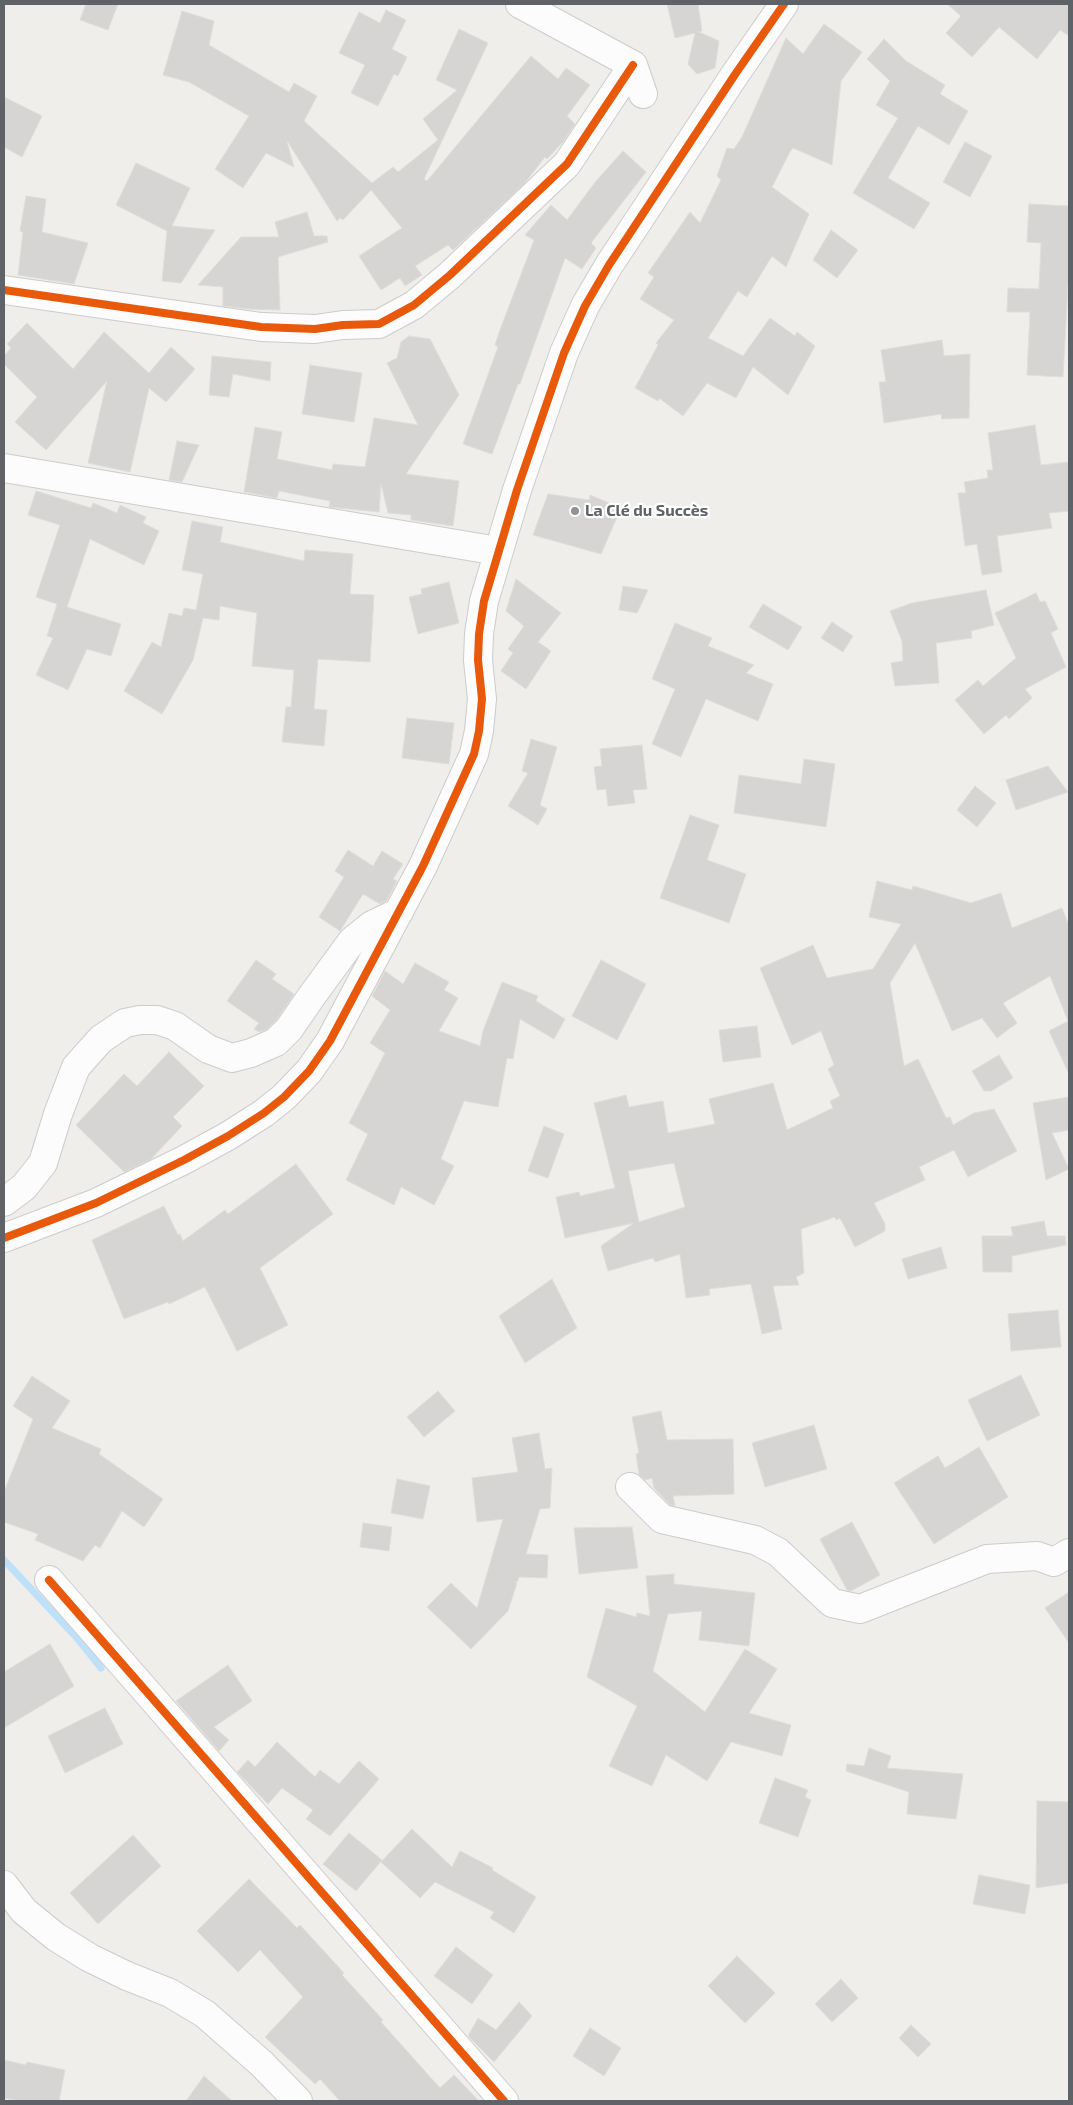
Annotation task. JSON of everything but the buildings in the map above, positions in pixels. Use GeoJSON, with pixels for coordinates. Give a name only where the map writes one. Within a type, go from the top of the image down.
{"type":"FeatureCollection","features":[{"type":"Feature","properties":{"kind":"street"},"geometry":{"type":"LineString","coordinates":[[520,4],[633,65],[643,94]]}},
{"type":"Feature","properties":{"kind":"street"},"geometry":{"type":"LineString","coordinates":[[4,1238],[96,1203],[228,1136],[264,1113],[284,1097],[309,1071],[330,1041],[423,866],[474,754],[479,731],[482,700],[478,660],[478,634],[484,600],[544,407],[564,353],[585,306],[609,265],[784,4]]}},
{"type":"Feature","properties":{"kind":"street"},"geometry":{"type":"LineString","coordinates":[[4,290],[261,327],[316,329],[343,325],[379,324],[414,305],[450,275],[567,164],[633,65]]}},
{"type":"Feature","properties":{"kind":"street"},"geometry":{"type":"LineString","coordinates":[[4,468],[498,550]]}},
{"type":"Feature","properties":{"kind":"street"},"geometry":{"type":"LineString","coordinates":[[4,1202],[24,1187],[44,1163],[58,1114],[76,1068],[100,1038],[125,1024],[140,1020],[157,1020],[175,1026],[208,1049],[232,1058],[251,1053],[276,1042],[289,1029],[352,941],[372,925],[399,912]]}},
{"type":"Feature","properties":{"kind":"street"},"geometry":{"type":"LineString","coordinates":[[630,1487],[662,1519],[755,1540],[778,1552],[832,1603],[860,1609],[987,1560],[1037,1556],[1054,1562],[1069,1553]]}},
{"type":"Feature","properties":{"kind":"street"},"geometry":{"type":"LineString","coordinates":[[50,1580],[504,2101]]}},
{"type":"Feature","properties":{"kind":"street"},"geometry":{"type":"LineString","coordinates":[[4,1885],[24,1911],[56,1937],[90,1958],[127,1976],[170,1993],[205,2014],[262,2064],[298,2101]]}},
{"type":"Feature","properties":{"kind":"waterway"},"geometry":{"type":"LineString","coordinates":[[4,1560],[77,1638],[101,1668]]}},
{"type":"Feature","properties":{"kind":"cycle path"},"geometry":{"type":"LineString","coordinates":[[4,1238],[96,1203],[228,1136],[264,1113],[284,1097],[309,1071],[330,1041],[423,866],[474,754],[479,731],[482,699],[478,660],[479,634],[484,601],[517,490],[564,353],[585,306],[609,265],[784,4]]}},
{"type":"Feature","properties":{"kind":"cycle path"},"geometry":{"type":"LineString","coordinates":[[4,290],[261,327],[315,329],[343,325],[379,324],[414,305],[450,275],[567,164],[633,65]]}},
{"type":"Feature","properties":{"kind":"cycle path"},"geometry":{"type":"LineString","coordinates":[[49,1580],[504,2101]]}},
{"type":"Feature","properties":{"kind":"place","name":"La Clé du Succès"},"geometry":{"type":"Point","coordinates":[575,511]}}]}
